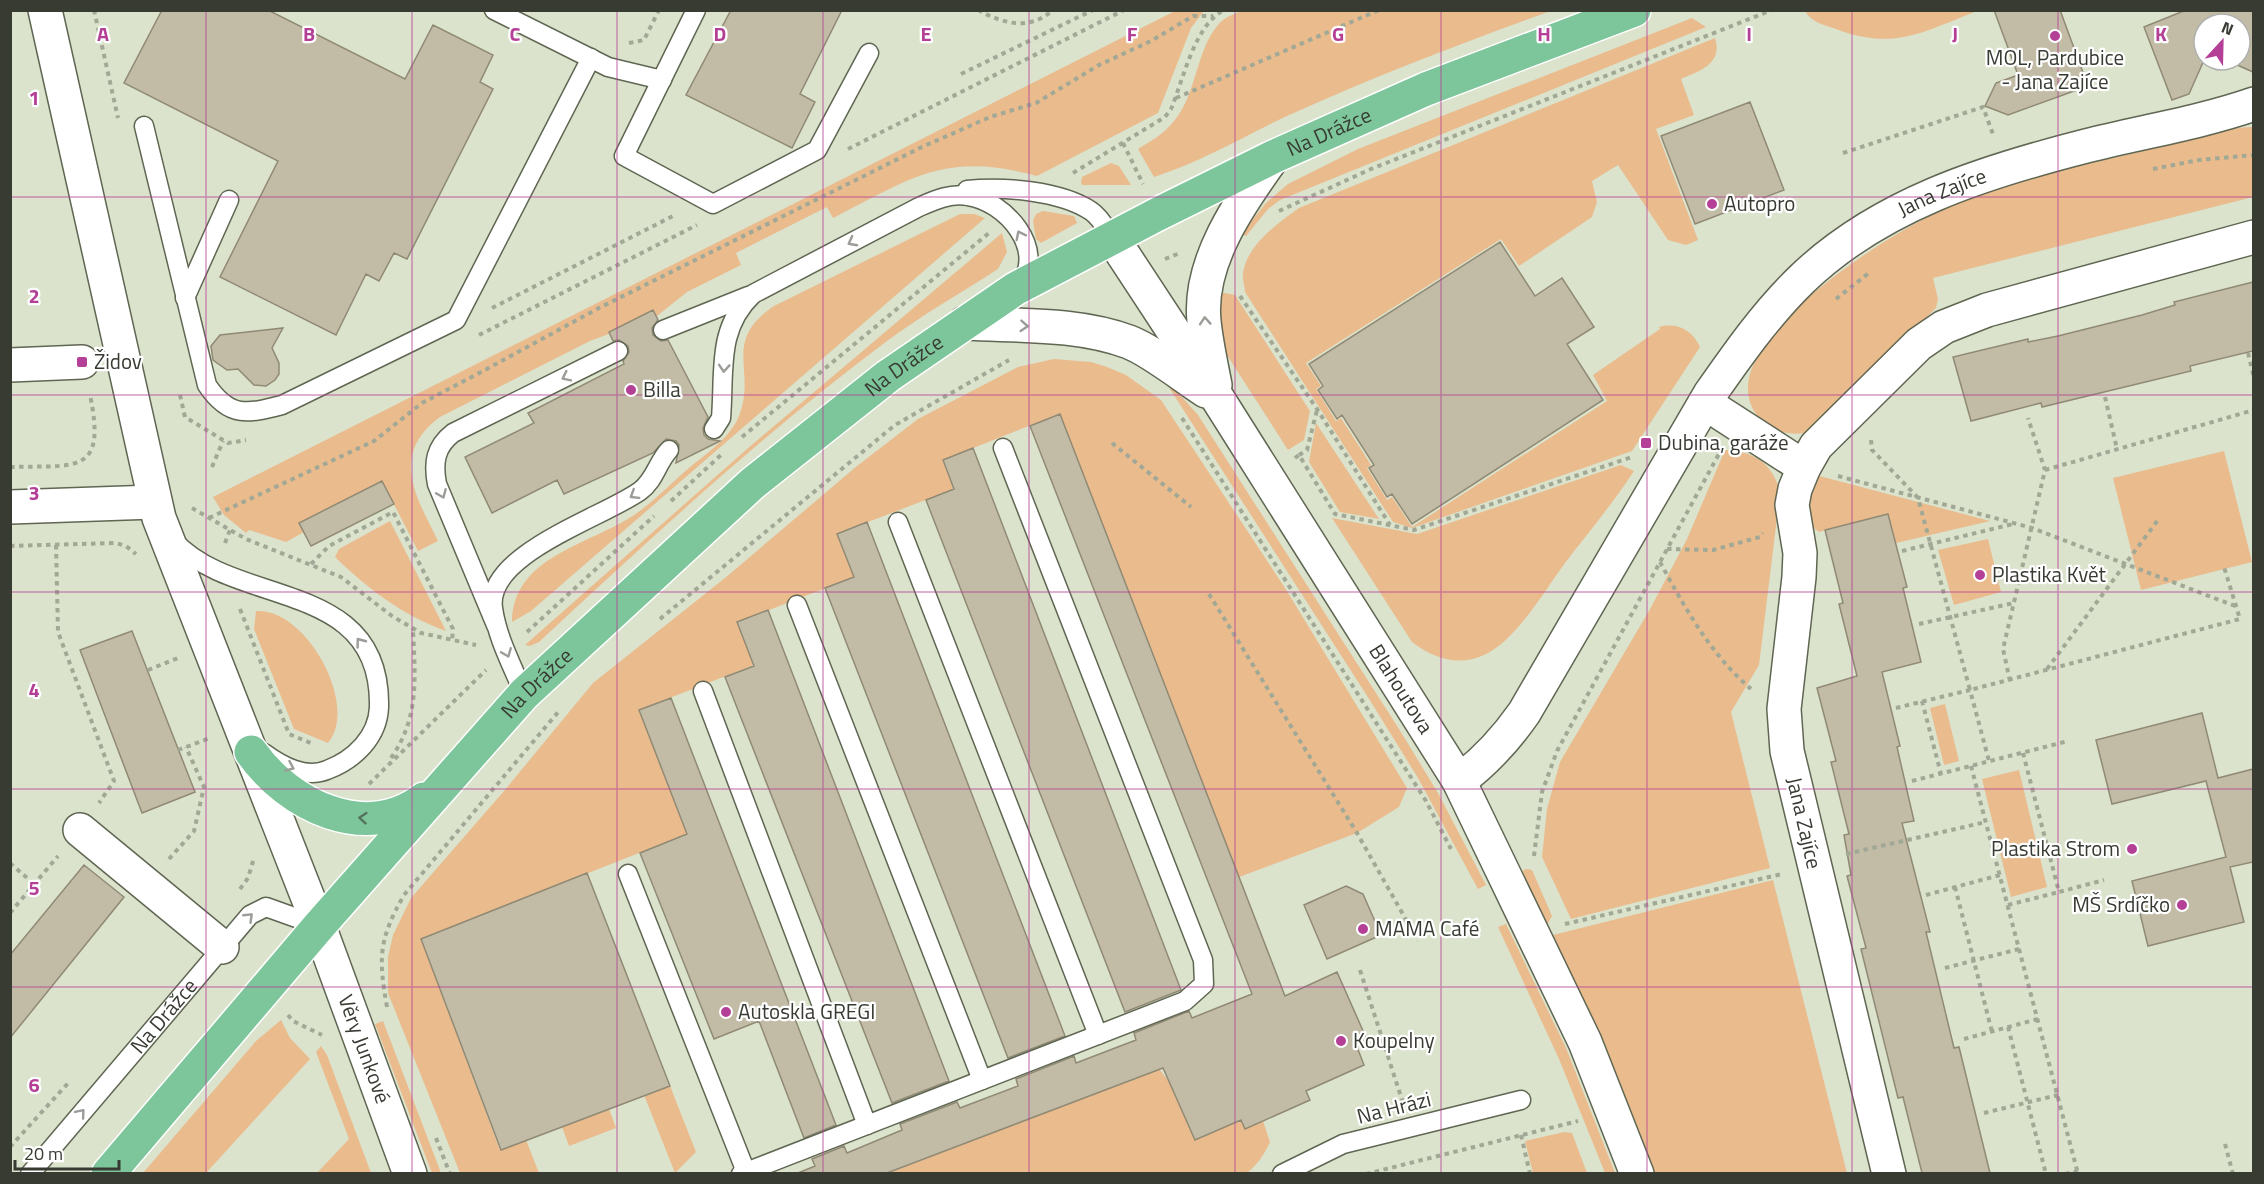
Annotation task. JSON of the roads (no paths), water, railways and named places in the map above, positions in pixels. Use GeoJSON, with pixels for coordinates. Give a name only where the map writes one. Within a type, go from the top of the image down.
{"type":"FeatureCollection","features":[{"type":"Feature","properties":{"kind":"main road","name":"Na Drážce"},"geometry":{"type":"LineString","coordinates":[[108,1173],[319,926],[525,694],[753,483],[888,376],[1015,289],[1112,236],[1273,158],[1426,89],[1634,10]]}},
{"type":"Feature","properties":{"kind":"main road"},"geometry":{"type":"LineString","coordinates":[[247,742],[263,770],[289,793],[321,809],[362,819],[392,816],[408,810],[450,776]]}},
{"type":"Feature","properties":{"kind":"street","name":"Věry Junkové"},"geometry":{"type":"LineString","coordinates":[[45,10],[157,510],[319,926],[410,1173]]}},
{"type":"Feature","properties":{"kind":"street","name":"Jana Zajíce"},"geometry":{"type":"LineString","coordinates":[[1459,781],[1503,744],[1524,713],[1705,403],[1736,357],[1775,307],[1833,252],[1925,196],[2006,169],[2253,104]]}},
{"type":"Feature","properties":{"kind":"street"},"geometry":{"type":"LineString","coordinates":[[1218,399],[1203,320],[1206,279],[1211,264],[1246,195],[1273,158]]}},
{"type":"Feature","properties":{"kind":"street","name":"Blahoutova"},"geometry":{"type":"LineString","coordinates":[[1112,236],[1218,399],[1265,477],[1459,781],[1585,1042],[1637,1173]]}},
{"type":"Feature","properties":{"kind":"street"},"geometry":{"type":"LineString","coordinates":[[1705,403],[1799,478],[1816,446],[1919,344],[1944,327],[1965,317],[2253,237]]}},
{"type":"Feature","properties":{"kind":"street"},"geometry":{"type":"LineString","coordinates":[[965,323],[1086,331],[1130,342],[1218,399]]}},
{"type":"Feature","properties":{"kind":"street"},"geometry":{"type":"LineString","coordinates":[[10,365],[82,362]]}},
{"type":"Feature","properties":{"kind":"street","name":"Jana Zajíce"},"geometry":{"type":"LineString","coordinates":[[1799,478],[1792,505],[1800,553],[1784,717],[1787,751],[1889,1173]]}},
{"type":"Feature","properties":{"kind":"street"},"geometry":{"type":"LineString","coordinates":[[10,507],[157,510]]}},
{"type":"Feature","properties":{"kind":"street"},"geometry":{"type":"LineString","coordinates":[[80,830],[222,947]]}},
{"type":"Feature","properties":{"kind":"lane"},"geometry":{"type":"LineString","coordinates":[[494,10],[608,67],[662,80]]}},
{"type":"Feature","properties":{"kind":"lane"},"geometry":{"type":"LineString","coordinates":[[696,10],[624,156],[713,204],[817,150],[869,53]]}},
{"type":"Feature","properties":{"kind":"lane"},"geometry":{"type":"LineString","coordinates":[[144,126],[207,385],[217,401],[236,411],[253,412],[282,405],[456,320],[591,58]]}},
{"type":"Feature","properties":{"kind":"lane"},"geometry":{"type":"LineString","coordinates":[[663,330],[753,294],[919,207],[945,196],[986,189],[1039,194],[1074,203],[1092,211],[1112,236]]}},
{"type":"Feature","properties":{"kind":"lane"},"geometry":{"type":"LineString","coordinates":[[945,196],[962,195],[986,200],[1003,211],[1014,222],[1025,244],[1027,254],[1025,272],[1015,289]]}},
{"type":"Feature","properties":{"kind":"lane"},"geometry":{"type":"LineString","coordinates":[[185,298],[229,200]]}},
{"type":"Feature","properties":{"kind":"lane"},"geometry":{"type":"LineString","coordinates":[[714,429],[721,418],[726,338],[730,322],[739,308],[753,294]]}},
{"type":"Feature","properties":{"kind":"lane"},"geometry":{"type":"LineString","coordinates":[[525,694],[437,484],[435,471],[437,451],[453,433],[618,351]]}},
{"type":"Feature","properties":{"kind":"lane"},"geometry":{"type":"LineString","coordinates":[[628,874],[743,1172],[1194,996],[1204,984],[1205,969],[1003,448]]}},
{"type":"Feature","properties":{"kind":"lane"},"geometry":{"type":"LineString","coordinates":[[496,626],[493,594],[514,563],[535,548],[642,490],[669,450]]}},
{"type":"Feature","properties":{"kind":"lane"},"geometry":{"type":"LineString","coordinates":[[157,510],[180,547],[199,562],[302,600],[340,622],[356,636],[369,653],[376,671],[379,712],[373,732],[349,760],[334,768],[311,773],[291,768],[247,742]]}},
{"type":"Feature","properties":{"kind":"lane"},"geometry":{"type":"LineString","coordinates":[[898,522],[1098,1035]]}},
{"type":"Feature","properties":{"kind":"lane"},"geometry":{"type":"LineString","coordinates":[[797,605],[982,1080]]}},
{"type":"Feature","properties":{"kind":"lane"},"geometry":{"type":"LineString","coordinates":[[703,691],[867,1125]]}},
{"type":"Feature","properties":{"kind":"lane","name":"Na Drážce"},"geometry":{"type":"LineString","coordinates":[[30,1173],[250,915],[262,908],[274,909],[319,926]]}},
{"type":"Feature","properties":{"kind":"lane","name":"Na Hrázi"},"geometry":{"type":"LineString","coordinates":[[1282,1173],[1344,1144],[1521,1100]]}},
{"type":"Feature","properties":{"kind":"place","name":"MOL, Pardubice - Jana Zajíce"},"geometry":{"type":"Point","coordinates":[2055,36]}},
{"type":"Feature","properties":{"kind":"place","name":"Autopro"},"geometry":{"type":"Point","coordinates":[1712,204]}},
{"type":"Feature","properties":{"kind":"place","name":"Židov"},"geometry":{"type":"Point","coordinates":[82,362]}},
{"type":"Feature","properties":{"kind":"place","name":"Billa"},"geometry":{"type":"Point","coordinates":[631,390]}},
{"type":"Feature","properties":{"kind":"place","name":"Dubina, garáže"},"geometry":{"type":"Point","coordinates":[1646,443]}},
{"type":"Feature","properties":{"kind":"place","name":"Plastika Květ"},"geometry":{"type":"Point","coordinates":[1980,575]}},
{"type":"Feature","properties":{"kind":"place","name":"Plastika Strom"},"geometry":{"type":"Point","coordinates":[2132,849]}},
{"type":"Feature","properties":{"kind":"place","name":"MŠ Srdíčko"},"geometry":{"type":"Point","coordinates":[2182,905]}},
{"type":"Feature","properties":{"kind":"place","name":"MAMA Café"},"geometry":{"type":"Point","coordinates":[1363,929]}},
{"type":"Feature","properties":{"kind":"place","name":"Autoskla GREGI"},"geometry":{"type":"Point","coordinates":[726,1012]}},
{"type":"Feature","properties":{"kind":"place","name":"Koupelny"},"geometry":{"type":"Point","coordinates":[1341,1041]}}]}
